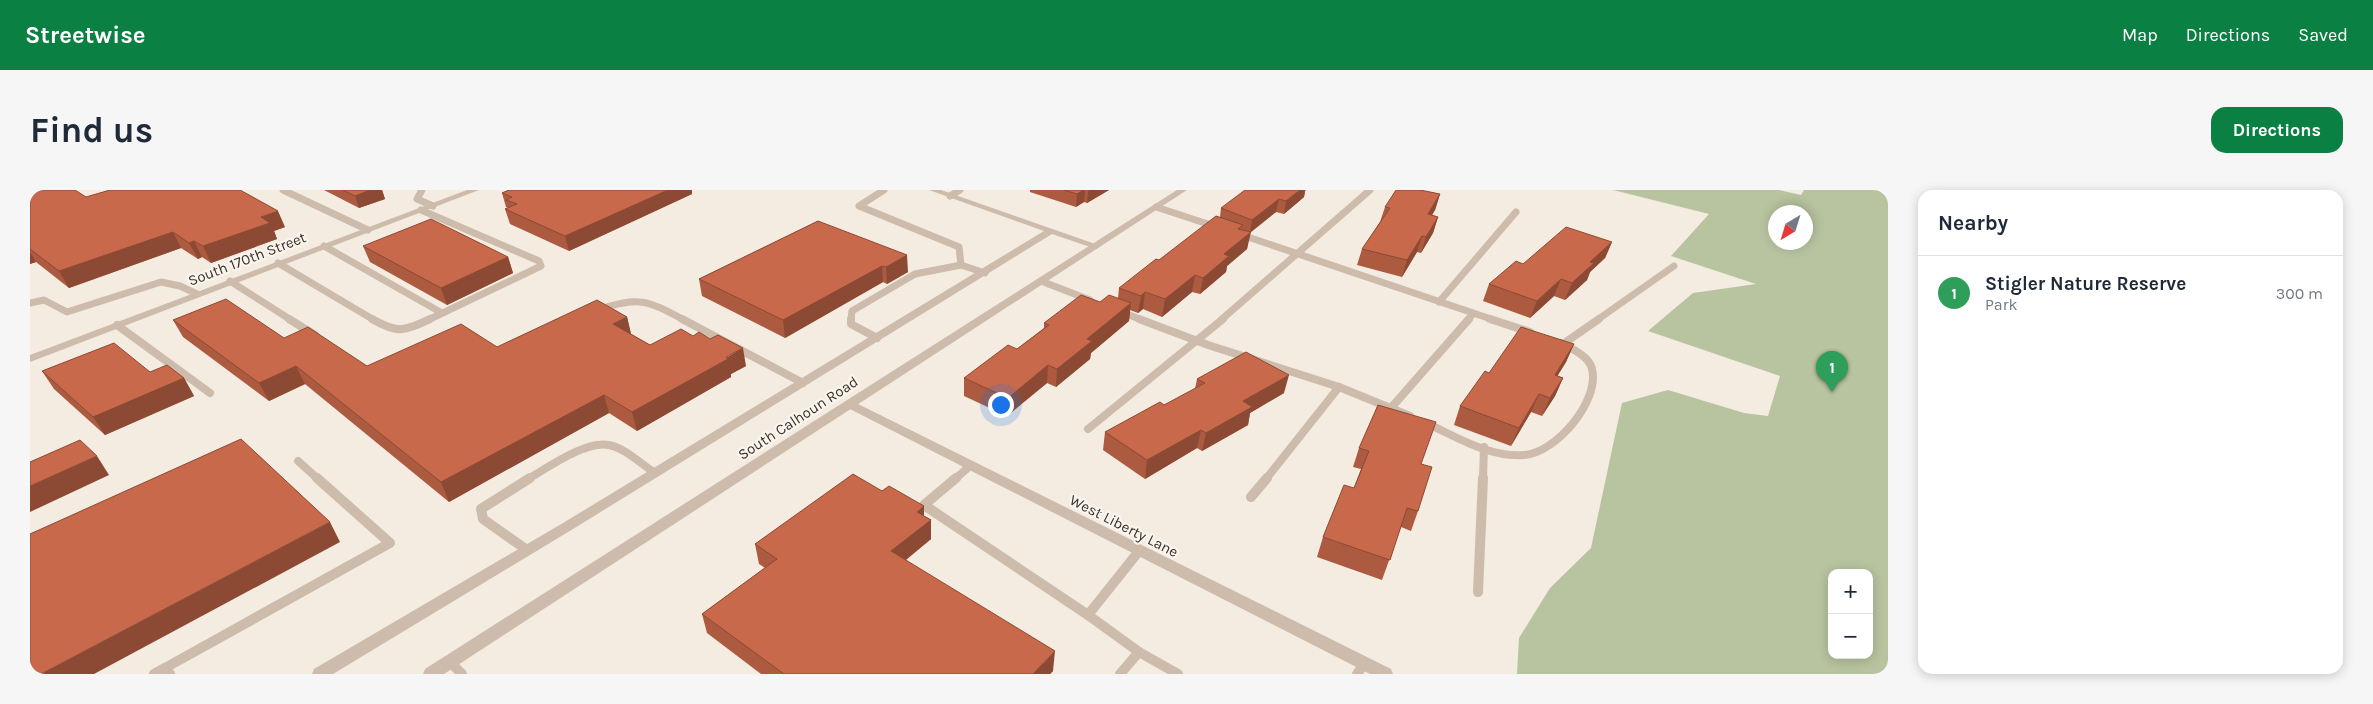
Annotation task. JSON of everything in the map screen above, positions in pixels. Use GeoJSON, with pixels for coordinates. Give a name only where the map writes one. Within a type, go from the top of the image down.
{"type":"FeatureCollection","features":[{"type":"Feature","properties":{"kind":"street","name":"South 170th Street"},"geometry":{"type":"LineString","coordinates":[[30,358],[475,190]]}},
{"type":"Feature","properties":{"kind":"street"},"geometry":{"type":"LineString","coordinates":[[933,190],[1096,246]]}},
{"type":"Feature","properties":{"kind":"street","name":"South Calhoun Road"},"geometry":{"type":"LineString","coordinates":[[431,674],[1182,190]]}},
{"type":"Feature","properties":{"kind":"street"},"geometry":{"type":"LineString","coordinates":[[320,674],[655,473],[1051,231]]}},
{"type":"Feature","properties":{"kind":"street","name":"West Liberty Lane"},"geometry":{"type":"LineString","coordinates":[[850,404],[1139,551],[1361,669],[1385,674]]}},
{"type":"Feature","properties":{"kind":"lane"},"geometry":{"type":"LineString","coordinates":[[282,190],[368,230]]}},
{"type":"Feature","properties":{"kind":"lane"},"geometry":{"type":"LineString","coordinates":[[422,190],[417,199],[433,206]]}},
{"type":"Feature","properties":{"kind":"lane"},"geometry":{"type":"LineString","coordinates":[[884,190],[859,206],[959,248],[960,265]]}},
{"type":"Feature","properties":{"kind":"lane"},"geometry":{"type":"LineString","coordinates":[[950,196],[960,190]]}},
{"type":"Feature","properties":{"kind":"lane"},"geometry":{"type":"LineString","coordinates":[[1088,429],[1198,341],[1370,190]]}},
{"type":"Feature","properties":{"kind":"lane"},"geometry":{"type":"LineString","coordinates":[[1156,207],[1535,334]]}},
{"type":"Feature","properties":{"kind":"lane"},"geometry":{"type":"LineString","coordinates":[[278,263],[390,329],[410,328],[541,266],[541,263],[421,210]]}},
{"type":"Feature","properties":{"kind":"lane"},"geometry":{"type":"LineString","coordinates":[[1439,302],[1516,212]]}},
{"type":"Feature","properties":{"kind":"lane"},"geometry":{"type":"LineString","coordinates":[[324,246],[442,313]]}},
{"type":"Feature","properties":{"kind":"lane"},"geometry":{"type":"LineString","coordinates":[[877,338],[851,324],[852,311],[915,274],[960,265],[985,272]]}},
{"type":"Feature","properties":{"kind":"lane"},"geometry":{"type":"LineString","coordinates":[[1564,344],[1674,266]]}},
{"type":"Feature","properties":{"kind":"lane"},"geometry":{"type":"LineString","coordinates":[[230,281],[321,339]]}},
{"type":"Feature","properties":{"kind":"lane"},"geometry":{"type":"LineString","coordinates":[[1041,281],[1096,302]]}},
{"type":"Feature","properties":{"kind":"lane"},"geometry":{"type":"LineString","coordinates":[[30,303],[44,300],[67,312],[161,282],[180,286],[197,294]]}},
{"type":"Feature","properties":{"kind":"lane"},"geometry":{"type":"LineString","coordinates":[[587,314],[627,302],[642,301],[653,303],[803,383]]}},
{"type":"Feature","properties":{"kind":"lane"},"geometry":{"type":"LineString","coordinates":[[1114,309],[1198,341],[1339,387],[1504,454],[1533,453],[1553,445],[1584,405],[1593,380],[1592,370],[1587,360],[1564,344],[1553,340]]}},
{"type":"Feature","properties":{"kind":"lane"},"geometry":{"type":"LineString","coordinates":[[1391,408],[1473,314]]}},
{"type":"Feature","properties":{"kind":"lane"},"geometry":{"type":"LineString","coordinates":[[117,325],[210,393]]}},
{"type":"Feature","properties":{"kind":"lane"},"geometry":{"type":"LineString","coordinates":[[1251,497],[1339,387]]}},
{"type":"Feature","properties":{"kind":"lane"},"geometry":{"type":"LineString","coordinates":[[527,550],[483,519],[481,509],[560,460],[595,445],[608,445],[655,473]]}},
{"type":"Feature","properties":{"kind":"lane"},"geometry":{"type":"LineString","coordinates":[[1478,592],[1484,447]]}},
{"type":"Feature","properties":{"kind":"lane"},"geometry":{"type":"LineString","coordinates":[[154,674],[168,671],[390,543],[298,461]]}},
{"type":"Feature","properties":{"kind":"lane"},"geometry":{"type":"LineString","coordinates":[[970,466],[924,505],[1088,615],[1139,652],[1178,674]]}},
{"type":"Feature","properties":{"kind":"lane"},"geometry":{"type":"LineString","coordinates":[[1088,615],[1139,551]]}},
{"type":"Feature","properties":{"kind":"lane"},"geometry":{"type":"LineString","coordinates":[[1120,674],[1139,652]]}},
{"type":"Feature","properties":{"kind":"lane"},"geometry":{"type":"LineString","coordinates":[[450,662],[462,674]]}},
{"type":"Feature","properties":{"kind":"green space"},"geometry":{"type":"Polygon","coordinates":[[[1613,190],[1779,190],[1801,195],[1804,190],[1888,190],[1888,674],[1517,674],[1519,638],[1550,588],[1591,548],[1622,403],[1668,390],[1744,413],[1768,416],[1780,376],[1648,331],[1693,293],[1756,284],[1671,256],[1709,214],[1613,190]]]}},
{"type":"Feature","properties":{"kind":"building"},"geometry":{"type":"Polygon","coordinates":[[[30,190],[75,190],[86,197],[110,190],[240,190],[278,211],[261,217],[270,223],[203,246],[194,241],[189,243],[173,232],[59,271],[30,249],[30,190]]]}},
{"type":"Feature","properties":{"kind":"building"},"geometry":{"type":"Polygon","coordinates":[[[343,190],[370,190],[355,196],[343,190]]]}},
{"type":"Feature","properties":{"kind":"building"},"geometry":{"type":"Polygon","coordinates":[[[509,190],[668,190],[565,236],[505,209],[517,204],[506,200],[512,197],[502,193],[509,190]]]}},
{"type":"Feature","properties":{"kind":"building"},"geometry":{"type":"Polygon","coordinates":[[[1064,190],[1084,190],[1077,194],[1064,190]]]}},
{"type":"Feature","properties":{"kind":"building"},"geometry":{"type":"Polygon","coordinates":[[[1245,190],[1300,190],[1286,201],[1279,199],[1252,220],[1221,208],[1245,190]]]}},
{"type":"Feature","properties":{"kind":"building"},"geometry":{"type":"Polygon","coordinates":[[[1396,190],[1420,190],[1440,194],[1428,214],[1438,217],[1426,237],[1422,236],[1407,260],[1362,249],[1390,208],[1385,207],[1396,190]]]}},
{"type":"Feature","properties":{"kind":"building"},"geometry":{"type":"Polygon","coordinates":[[[1216,216],[1243,225],[1238,229],[1251,232],[1224,254],[1229,256],[1203,278],[1195,275],[1165,299],[1145,292],[1141,296],[1119,288],[1156,259],[1159,260],[1216,216]]]}},
{"type":"Feature","properties":{"kind":"building"},"geometry":{"type":"Polygon","coordinates":[[[431,219],[508,257],[441,288],[363,246],[431,219]]]}},
{"type":"Feature","properties":{"kind":"building"},"geometry":{"type":"Polygon","coordinates":[[[818,221],[907,255],[886,267],[882,266],[783,320],[699,279],[818,221]]]}},
{"type":"Feature","properties":{"kind":"building"},"geometry":{"type":"Polygon","coordinates":[[[1566,227],[1612,242],[1590,262],[1594,263],[1572,283],[1561,279],[1537,301],[1489,284],[1516,261],[1523,264],[1566,227]]]}},
{"type":"Feature","properties":{"kind":"building"},"geometry":{"type":"Polygon","coordinates":[[[1081,295],[1100,302],[1109,295],[1131,303],[1087,339],[1092,341],[1057,369],[1048,365],[1008,398],[964,378],[1008,345],[1017,349],[1049,325],[1044,323],[1081,295]]]}},
{"type":"Feature","properties":{"kind":"building"},"geometry":{"type":"Polygon","coordinates":[[[226,299],[284,338],[308,327],[367,366],[461,324],[497,347],[597,300],[627,317],[613,324],[650,345],[681,329],[693,336],[699,332],[710,339],[718,335],[743,348],[726,357],[728,359],[632,412],[604,395],[441,482],[296,366],[259,383],[173,320],[226,299]]]}},
{"type":"Feature","properties":{"kind":"building"},"geometry":{"type":"Polygon","coordinates":[[[1521,327],[1574,344],[1555,375],[1563,378],[1550,398],[1539,394],[1519,428],[1460,406],[1485,371],[1489,373],[1521,327]]]}},
{"type":"Feature","properties":{"kind":"building"},"geometry":{"type":"Polygon","coordinates":[[[114,343],[150,372],[167,365],[184,378],[93,417],[42,371],[114,343]]]}},
{"type":"Feature","properties":{"kind":"building"},"geometry":{"type":"Polygon","coordinates":[[[1246,352],[1289,375],[1243,401],[1252,407],[1206,433],[1201,430],[1147,460],[1105,432],[1160,402],[1164,405],[1205,383],[1197,379],[1246,352]]]}},
{"type":"Feature","properties":{"kind":"building"},"geometry":{"type":"Polygon","coordinates":[[[1378,405],[1436,422],[1421,464],[1432,467],[1418,511],[1407,508],[1390,560],[1323,537],[1344,485],[1354,488],[1369,451],[1359,448],[1378,405]]]}},
{"type":"Feature","properties":{"kind":"building"},"geometry":{"type":"Polygon","coordinates":[[[241,439],[330,522],[41,674],[30,674],[30,534],[241,439]]]}},
{"type":"Feature","properties":{"kind":"building"},"geometry":{"type":"Polygon","coordinates":[[[80,440],[97,456],[30,486],[30,462],[80,440]]]}},
{"type":"Feature","properties":{"kind":"building"},"geometry":{"type":"Polygon","coordinates":[[[853,474],[882,491],[889,486],[924,506],[917,512],[931,520],[891,551],[1055,651],[1033,674],[784,674],[702,614],[777,559],[755,544],[853,474]]]}},
{"type":"Feature","properties":{"kind":"place","name":"Stigler Nature Reserve"},"geometry":{"type":"Point","coordinates":[1832,392]}}]}
